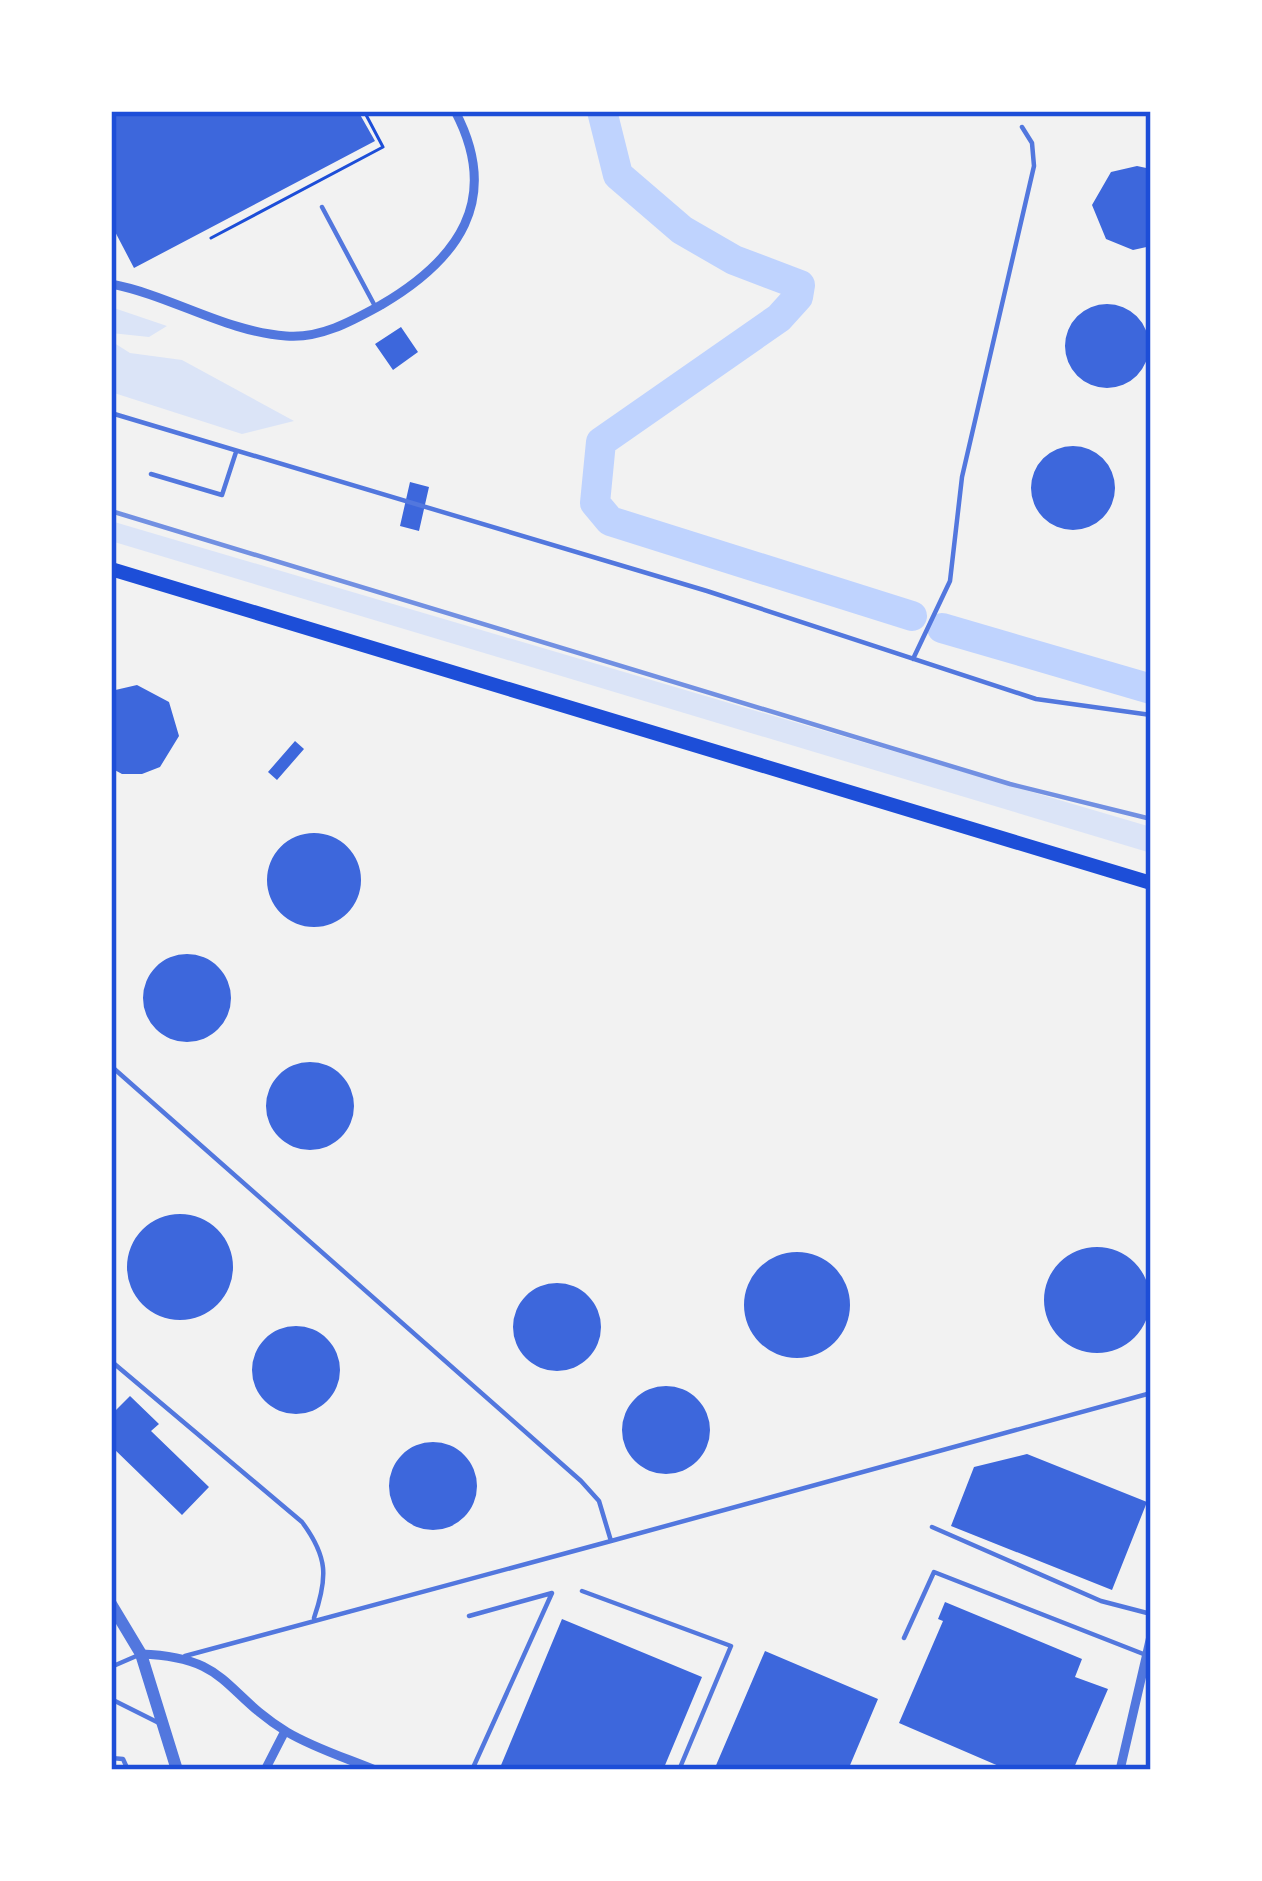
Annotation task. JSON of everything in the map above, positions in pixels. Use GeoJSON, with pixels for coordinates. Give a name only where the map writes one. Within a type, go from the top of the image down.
{"type":"FeatureCollection","features":[{"type":"Feature","properties":{"kind":"main road"},"geometry":{"type":"LineString","coordinates":[[111,569],[1151,883]]}},
{"type":"Feature","properties":{"kind":"street"},"geometry":{"type":"LineString","coordinates":[[111,284],[288,336],[334,328],[376,308],[435,270],[465,226],[473,165],[455,111]]}},
{"type":"Feature","properties":{"kind":"street"},"geometry":{"type":"LineString","coordinates":[[111,1604],[141,1654],[177,1770]]}},
{"type":"Feature","properties":{"kind":"street"},"geometry":{"type":"LineString","coordinates":[[1120,1770],[1146,1687],[1151,1636]]}},
{"type":"Feature","properties":{"kind":"street"},"geometry":{"type":"LineString","coordinates":[[141,1654],[185,1655],[209,1668],[285,1731],[375,1770]]}},
{"type":"Feature","properties":{"kind":"street"},"geometry":{"type":"LineString","coordinates":[[265,1770],[285,1731]]}},
{"type":"Feature","properties":{"kind":"lane"},"geometry":{"type":"LineString","coordinates":[[913,658],[950,581],[962,477],[1034,166],[1032,143],[1022,128]]}},
{"type":"Feature","properties":{"kind":"lane"},"geometry":{"type":"LineString","coordinates":[[322,207],[376,308]]}},
{"type":"Feature","properties":{"kind":"lane"},"geometry":{"type":"LineString","coordinates":[[111,413],[707,591],[1036,699],[1151,715]]}},
{"type":"Feature","properties":{"kind":"lane"},"geometry":{"type":"LineString","coordinates":[[151,474],[222,495],[236,452]]}},
{"type":"Feature","properties":{"kind":"lane"},"geometry":{"type":"LineString","coordinates":[[111,1066],[581,1481],[599,1501],[611,1540]]}},
{"type":"Feature","properties":{"kind":"lane"},"geometry":{"type":"LineString","coordinates":[[111,1361],[302,1522],[322,1549],[327,1581],[314,1618]]}},
{"type":"Feature","properties":{"kind":"lane"},"geometry":{"type":"LineString","coordinates":[[185,1655],[1151,1393]]}},
{"type":"Feature","properties":{"kind":"lane"},"geometry":{"type":"LineString","coordinates":[[932,1527],[1102,1601],[1151,1614]]}},
{"type":"Feature","properties":{"kind":"lane"},"geometry":{"type":"LineString","coordinates":[[904,1638],[934,1572],[1146,1655]]}},
{"type":"Feature","properties":{"kind":"lane"},"geometry":{"type":"LineString","coordinates":[[582,1591],[731,1646],[679,1770]]}},
{"type":"Feature","properties":{"kind":"lane"},"geometry":{"type":"LineString","coordinates":[[469,1616],[552,1593],[472,1770]]}},
{"type":"Feature","properties":{"kind":"lane"},"geometry":{"type":"LineString","coordinates":[[111,1667],[141,1654]]}},
{"type":"Feature","properties":{"kind":"lane"},"geometry":{"type":"LineString","coordinates":[[111,1699],[136,1707],[165,1728]]}},
{"type":"Feature","properties":{"kind":"lane"},"geometry":{"type":"LineString","coordinates":[[111,1758],[127,1768]]}},
{"type":"Feature","properties":{"kind":"path"},"geometry":{"type":"LineString","coordinates":[[211,238],[383,147],[364,111]]}},
{"type":"Feature","properties":{"kind":"shaded area"},"geometry":{"type":"Polygon","coordinates":[[[111,307],[167,326],[149,337],[111,333],[111,307]]]}},
{"type":"Feature","properties":{"kind":"shaded area"},"geometry":{"type":"Polygon","coordinates":[[[111,341],[130,353],[182,360],[294,421],[242,434],[111,392],[111,341]]]}},
{"type":"Feature","properties":{"kind":"shaded area"},"geometry":{"type":"Polygon","coordinates":[[[111,521],[1151,827],[1151,853],[111,541],[111,521]]]}},
{"type":"Feature","properties":{"kind":"building"},"geometry":{"type":"Polygon","coordinates":[[[111,111],[358,111],[375,141],[134,268],[111,224],[111,111]]]}},
{"type":"Feature","properties":{"kind":"building"},"geometry":{"type":"Polygon","coordinates":[[[1137,166],[1151,169],[1151,246],[1133,250],[1106,239],[1092,205],[1111,172],[1137,166]]]}},
{"type":"Feature","properties":{"kind":"building"},"geometry":{"type":"Polygon","coordinates":[[[1107,304],[1137,316],[1149,346],[1137,376],[1107,388],[1077,376],[1065,346],[1077,316],[1107,304]]]}},
{"type":"Feature","properties":{"kind":"building"},"geometry":{"type":"Polygon","coordinates":[[[401,327],[418,352],[393,370],[375,344],[401,327]]]}},
{"type":"Feature","properties":{"kind":"building"},"geometry":{"type":"Polygon","coordinates":[[[1073,446],[1103,458],[1115,488],[1103,518],[1073,530],[1043,518],[1031,488],[1043,458],[1073,446]]]}},
{"type":"Feature","properties":{"kind":"building"},"geometry":{"type":"Polygon","coordinates":[[[410,482],[429,487],[419,531],[400,526],[410,482]]]}},
{"type":"Feature","properties":{"kind":"building"},"geometry":{"type":"Polygon","coordinates":[[[137,685],[169,702],[179,736],[160,767],[142,774],[122,774],[111,768],[111,691],[137,685]]]}},
{"type":"Feature","properties":{"kind":"building"},"geometry":{"type":"Polygon","coordinates":[[[295,741],[304,749],[277,780],[268,772],[295,741]]]}},
{"type":"Feature","properties":{"kind":"building"},"geometry":{"type":"Polygon","coordinates":[[[314,833],[347,847],[361,880],[347,913],[314,927],[281,913],[267,880],[281,847],[314,833]]]}},
{"type":"Feature","properties":{"kind":"building"},"geometry":{"type":"Polygon","coordinates":[[[187,954],[204,957],[218,967],[228,981],[228,1015],[218,1029],[204,1039],[187,1042],[170,1039],[156,1029],[146,1015],[143,998],[146,981],[156,967],[170,957],[187,954]]]}},
{"type":"Feature","properties":{"kind":"building"},"geometry":{"type":"Polygon","coordinates":[[[310,1062],[327,1065],[341,1075],[351,1089],[351,1123],[341,1137],[327,1147],[310,1150],[293,1147],[279,1137],[269,1123],[266,1106],[269,1089],[279,1075],[293,1065],[310,1062]]]}},
{"type":"Feature","properties":{"kind":"building"},"geometry":{"type":"Polygon","coordinates":[[[180,1214],[200,1218],[217,1230],[229,1247],[233,1267],[229,1287],[217,1304],[200,1316],[180,1320],[160,1316],[143,1304],[131,1287],[127,1267],[131,1247],[143,1230],[160,1218],[180,1214]]]}},
{"type":"Feature","properties":{"kind":"building"},"geometry":{"type":"Polygon","coordinates":[[[1097,1247],[1117,1251],[1134,1263],[1146,1280],[1150,1300],[1146,1320],[1134,1337],[1117,1349],[1097,1353],[1077,1349],[1060,1337],[1048,1320],[1044,1300],[1048,1280],[1060,1263],[1077,1251],[1097,1247]]]}},
{"type":"Feature","properties":{"kind":"building"},"geometry":{"type":"Polygon","coordinates":[[[797,1252],[817,1256],[834,1268],[846,1285],[850,1305],[846,1325],[834,1342],[817,1354],[797,1358],[777,1354],[760,1342],[748,1325],[744,1305],[748,1285],[760,1268],[777,1256],[797,1252]]]}},
{"type":"Feature","properties":{"kind":"building"},"geometry":{"type":"Polygon","coordinates":[[[557,1283],[574,1286],[588,1296],[598,1310],[598,1344],[588,1358],[574,1368],[557,1371],[540,1368],[526,1358],[516,1344],[513,1327],[516,1310],[526,1296],[540,1286],[557,1283]]]}},
{"type":"Feature","properties":{"kind":"building"},"geometry":{"type":"Polygon","coordinates":[[[296,1326],[313,1329],[327,1339],[337,1353],[337,1387],[327,1401],[313,1411],[296,1414],[279,1411],[265,1401],[255,1387],[252,1370],[255,1353],[265,1339],[279,1329],[296,1326]]]}},
{"type":"Feature","properties":{"kind":"building"},"geometry":{"type":"Polygon","coordinates":[[[666,1386],[683,1389],[697,1399],[707,1413],[707,1447],[697,1461],[683,1471],[666,1474],[649,1471],[635,1461],[625,1447],[622,1430],[625,1413],[635,1399],[649,1389],[666,1386]]]}},
{"type":"Feature","properties":{"kind":"building"},"geometry":{"type":"Polygon","coordinates":[[[130,1396],[159,1424],[151,1431],[209,1487],[182,1515],[111,1446],[111,1415],[130,1396]]]}},
{"type":"Feature","properties":{"kind":"building"},"geometry":{"type":"Polygon","coordinates":[[[433,1442],[450,1445],[464,1455],[474,1469],[474,1503],[464,1517],[450,1527],[433,1530],[416,1527],[402,1517],[392,1503],[389,1486],[392,1469],[402,1455],[416,1445],[433,1442]]]}},
{"type":"Feature","properties":{"kind":"building"},"geometry":{"type":"Polygon","coordinates":[[[1027,1454],[1147,1502],[1112,1590],[951,1526],[974,1467],[1027,1454]]]}},
{"type":"Feature","properties":{"kind":"building"},"geometry":{"type":"Polygon","coordinates":[[[945,1602],[1082,1659],[1075,1677],[1108,1689],[1073,1770],[1008,1770],[899,1723],[943,1621],[938,1619],[945,1602]]]}},
{"type":"Feature","properties":{"kind":"building"},"geometry":{"type":"Polygon","coordinates":[[[562,1619],[702,1677],[663,1770],[499,1770],[562,1619]]]}},
{"type":"Feature","properties":{"kind":"building"},"geometry":{"type":"Polygon","coordinates":[[[765,1651],[878,1699],[848,1770],[714,1770],[765,1651]]]}},
{"type":"Feature","properties":{"kind":"waterway"},"geometry":{"type":"LineString","coordinates":[[602,111],[618,175],[682,230],[734,260],[800,285],[798,297],[779,318],[601,442],[595,503],[610,521],[912,616]]}},
{"type":"Feature","properties":{"kind":"waterway"},"geometry":{"type":"LineString","coordinates":[[942,628],[1151,689]]}},
{"type":"Feature","properties":{"kind":"railway"},"geometry":{"type":"LineString","coordinates":[[111,511],[1010,784],[1151,819]]}}]}
